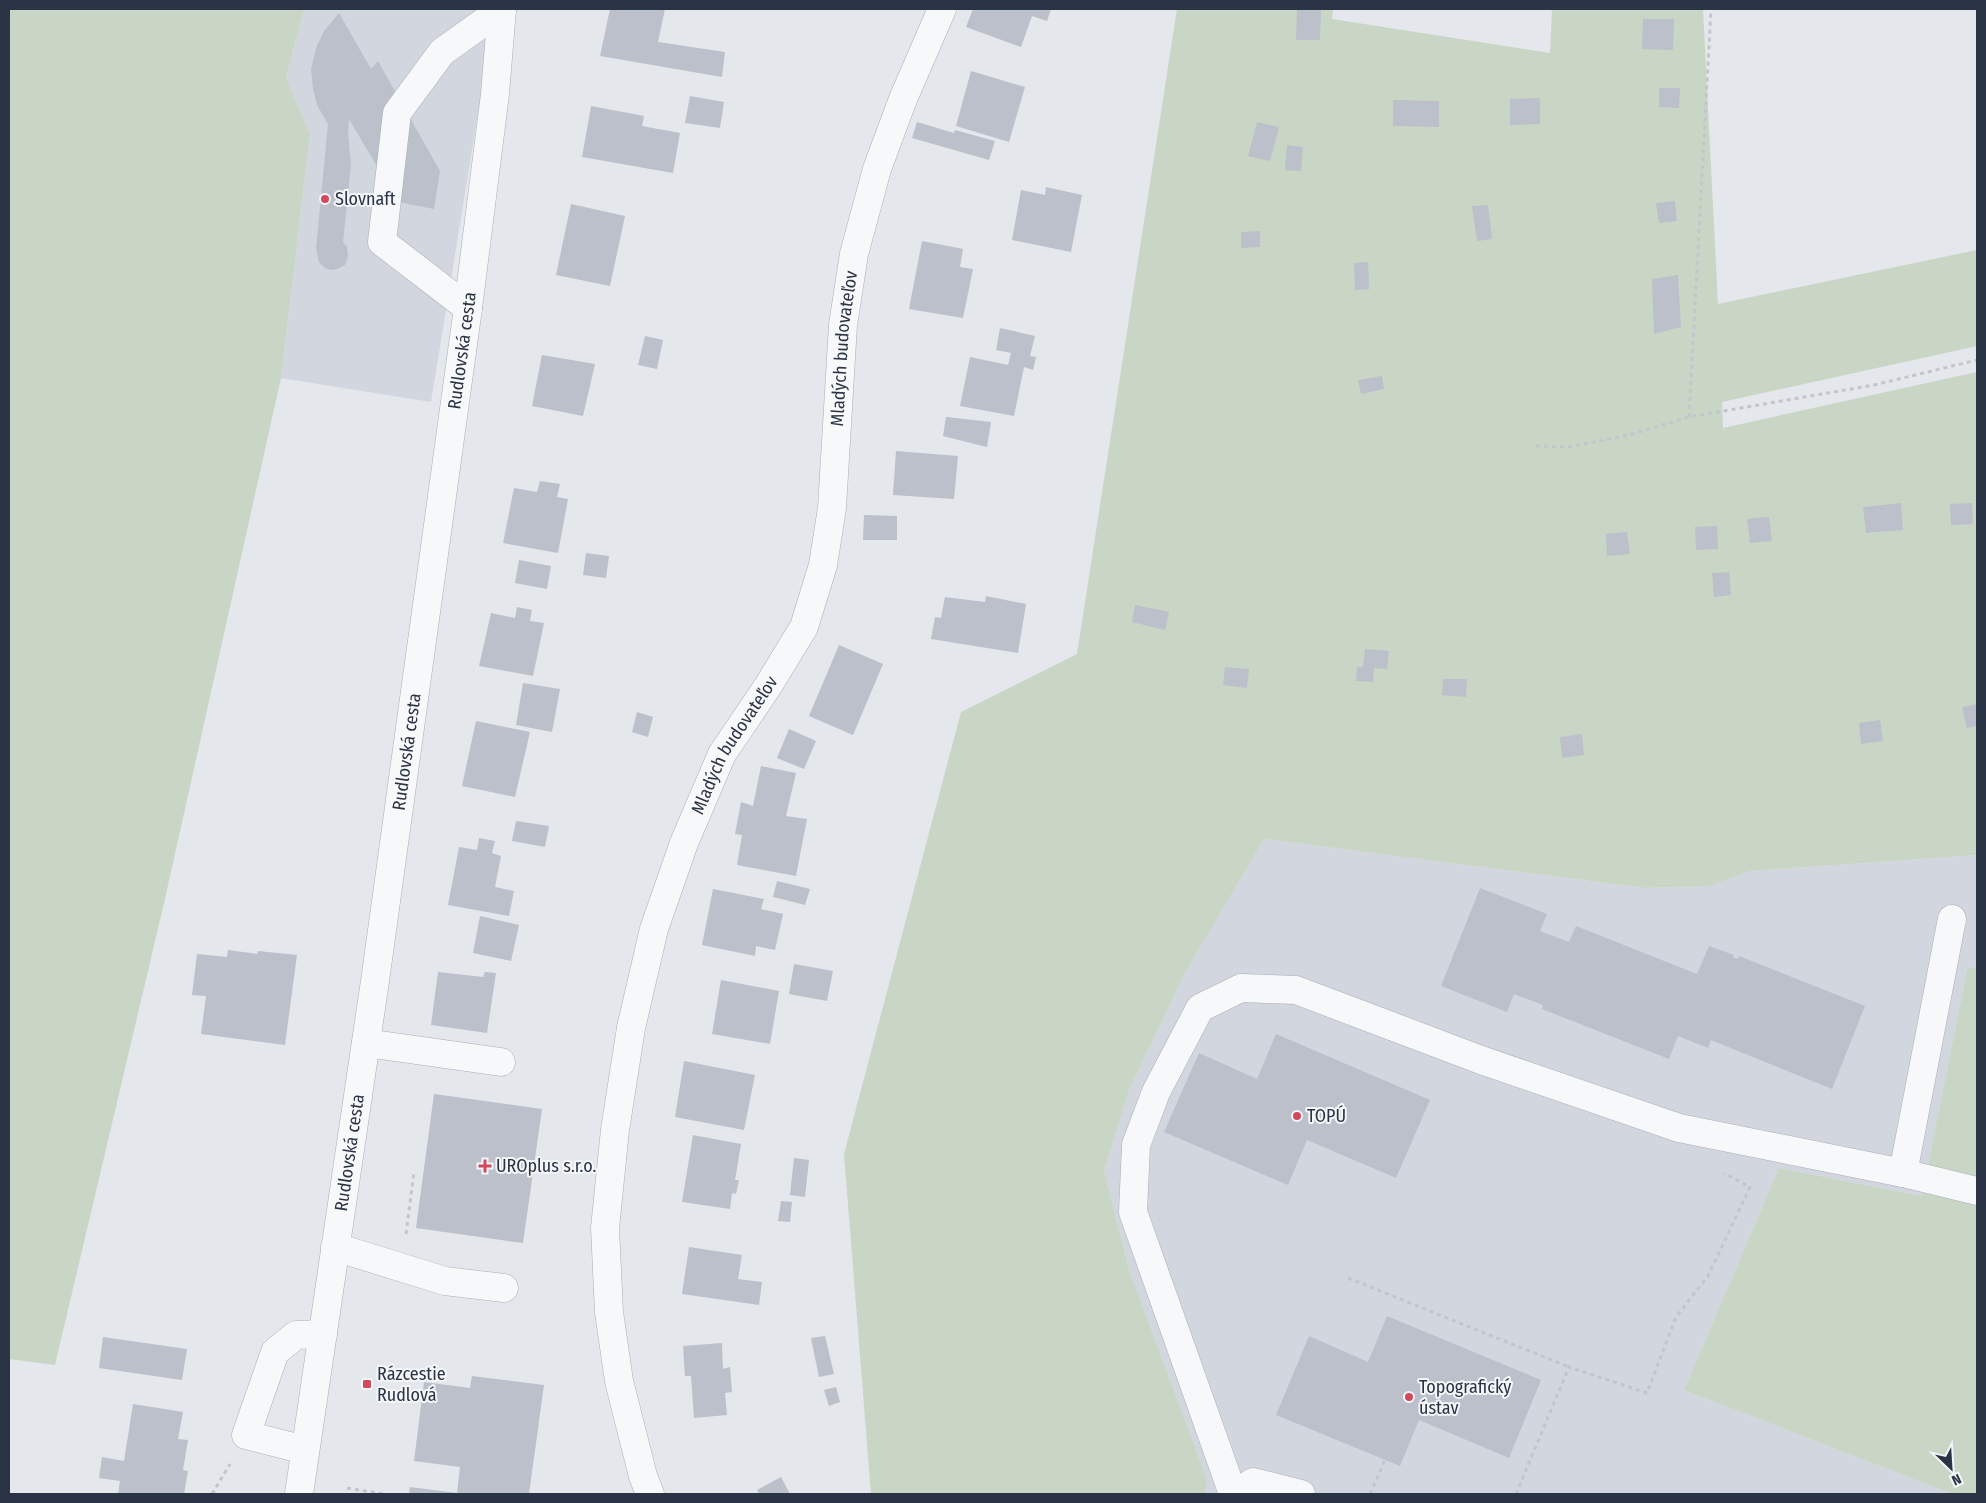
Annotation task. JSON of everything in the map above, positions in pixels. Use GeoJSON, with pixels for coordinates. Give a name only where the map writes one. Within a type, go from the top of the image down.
{"type":"FeatureCollection","features":[{"type":"Feature","properties":{"kind":"street","name":"Rudlovská cesta"},"geometry":{"type":"LineString","coordinates":[[298,1494],[366,1043],[468,308],[495,94],[502,9]]}},
{"type":"Feature","properties":{"kind":"street"},"geometry":{"type":"LineString","coordinates":[[468,308],[382,242],[397,113],[442,52],[502,9]]}},
{"type":"Feature","properties":{"kind":"street","name":"Mladých budovateľov"},"geometry":{"type":"LineString","coordinates":[[650,1494],[642,1476],[619,1381],[609,1312],[605,1228],[615,1130],[631,1028],[654,929],[684,842],[722,754],[768,686],[804,627],[823,565],[832,508],[843,325],[854,254],[877,169],[903,99],[942,9]]}},
{"type":"Feature","properties":{"kind":"street"},"geometry":{"type":"LineString","coordinates":[[1903,1173],[1952,919]]}},
{"type":"Feature","properties":{"kind":"street"},"geometry":{"type":"LineString","coordinates":[[1301,1494],[1253,1482],[1235,1494],[1133,1212],[1136,1145],[1156,1092],[1200,1008],[1241,988],[1296,990],[1481,1060],[1679,1128],[1903,1173],[1977,1191]]}},
{"type":"Feature","properties":{"kind":"street"},"geometry":{"type":"LineString","coordinates":[[366,1043],[501,1062]]}},
{"type":"Feature","properties":{"kind":"street"},"geometry":{"type":"LineString","coordinates":[[335,1247],[446,1281],[504,1288]]}},
{"type":"Feature","properties":{"kind":"street"},"geometry":{"type":"LineString","coordinates":[[305,1450],[246,1435],[275,1352],[296,1335],[323,1334]]}},
{"type":"Feature","properties":{"kind":"path"},"geometry":{"type":"LineString","coordinates":[[1689,417],[1711,9]]}},
{"type":"Feature","properties":{"kind":"path"},"geometry":{"type":"LineString","coordinates":[[1536,446],[1577,445],[1629,435],[1689,417],[1874,385],[1977,360]]}},
{"type":"Feature","properties":{"kind":"path"},"geometry":{"type":"LineString","coordinates":[[1348,1278],[1569,1367],[1647,1393],[1676,1317],[1708,1276],[1750,1187],[1720,1170]]}},
{"type":"Feature","properties":{"kind":"path"},"geometry":{"type":"LineString","coordinates":[[402,1267],[414,1172]]}},
{"type":"Feature","properties":{"kind":"path"},"geometry":{"type":"LineString","coordinates":[[1516,1494],[1569,1367]]}},
{"type":"Feature","properties":{"kind":"path"},"geometry":{"type":"LineString","coordinates":[[1370,1494],[1385,1460]]}},
{"type":"Feature","properties":{"kind":"path"},"geometry":{"type":"LineString","coordinates":[[347,1488],[384,1494]]}},
{"type":"Feature","properties":{"kind":"shaded area"},"geometry":{"type":"Polygon","coordinates":[[[304,9],[495,9],[431,402],[281,378],[310,134],[286,78],[304,9]]]}},
{"type":"Feature","properties":{"kind":"shaded area"},"geometry":{"type":"Polygon","coordinates":[[[1264,839],[1645,888],[1710,886],[1750,871],[1977,855],[1977,967],[1967,969],[1922,1196],[1779,1168],[1684,1390],[1952,1494],[1205,1494],[1207,1479],[1130,1273],[1104,1171],[1129,1090],[1184,975],[1264,839]]]}},
{"type":"Feature","properties":{"kind":"green space"},"geometry":{"type":"Polygon","coordinates":[[[9,9],[304,9],[286,78],[310,134],[281,378],[164,903],[55,1365],[9,1359],[9,9]]]}},
{"type":"Feature","properties":{"kind":"green space"},"geometry":{"type":"Polygon","coordinates":[[[1177,9],[1333,9],[1332,19],[1550,53],[1552,9],[1703,9],[1718,304],[1977,250],[1977,346],[1722,402],[1723,428],[1977,372],[1977,855],[1750,871],[1710,886],[1645,888],[1264,839],[1184,975],[1129,1090],[1104,1171],[1130,1273],[1207,1479],[1205,1494],[871,1494],[844,1154],[961,712],[1077,654],[1177,9]]]}},
{"type":"Feature","properties":{"kind":"green space"},"geometry":{"type":"Polygon","coordinates":[[[1977,967],[1977,1494],[1952,1494],[1684,1390],[1779,1168],[1922,1196],[1967,969],[1977,967]]]}},
{"type":"Feature","properties":{"kind":"building"},"geometry":{"type":"Polygon","coordinates":[[[610,9],[665,9],[658,42],[725,52],[722,77],[600,56],[610,9]]]}},
{"type":"Feature","properties":{"kind":"building"},"geometry":{"type":"Polygon","coordinates":[[[973,9],[1051,9],[1047,21],[1032,16],[1021,47],[966,27],[973,9]]]}},
{"type":"Feature","properties":{"kind":"building"},"geometry":{"type":"Polygon","coordinates":[[[1297,9],[1321,9],[1320,40],[1296,40],[1297,9]]]}},
{"type":"Feature","properties":{"kind":"building"},"geometry":{"type":"Polygon","coordinates":[[[339,13],[371,69],[378,61],[440,171],[434,209],[398,202],[349,119],[348,133],[351,164],[343,242],[347,247],[348,257],[345,265],[331,270],[325,268],[319,262],[316,249],[328,124],[317,105],[311,69],[316,48],[324,31],[339,13]]]}},
{"type":"Feature","properties":{"kind":"building"},"geometry":{"type":"Polygon","coordinates":[[[1643,19],[1674,19],[1673,50],[1642,49],[1643,19]]]}},
{"type":"Feature","properties":{"kind":"building"},"geometry":{"type":"Polygon","coordinates":[[[971,71],[1025,87],[1009,142],[956,126],[971,71]]]}},
{"type":"Feature","properties":{"kind":"building"},"geometry":{"type":"Polygon","coordinates":[[[1659,88],[1680,88],[1679,108],[1659,107],[1659,88]]]}},
{"type":"Feature","properties":{"kind":"building"},"geometry":{"type":"Polygon","coordinates":[[[690,96],[724,102],[720,128],[685,123],[690,96]]]}},
{"type":"Feature","properties":{"kind":"building"},"geometry":{"type":"Polygon","coordinates":[[[1540,98],[1540,124],[1510,125],[1510,99],[1540,98]]]}},
{"type":"Feature","properties":{"kind":"building"},"geometry":{"type":"Polygon","coordinates":[[[1393,100],[1439,101],[1439,127],[1393,126],[1393,100]]]}},
{"type":"Feature","properties":{"kind":"building"},"geometry":{"type":"Polygon","coordinates":[[[591,106],[644,116],[642,126],[680,133],[673,173],[582,157],[591,106]]]}},
{"type":"Feature","properties":{"kind":"building"},"geometry":{"type":"Polygon","coordinates":[[[917,122],[954,133],[955,130],[995,141],[989,160],[912,138],[917,122]]]}},
{"type":"Feature","properties":{"kind":"building"},"geometry":{"type":"Polygon","coordinates":[[[1257,122],[1279,127],[1270,161],[1248,156],[1257,122]]]}},
{"type":"Feature","properties":{"kind":"building"},"geometry":{"type":"Polygon","coordinates":[[[1287,145],[1303,147],[1301,171],[1285,170],[1287,145]]]}},
{"type":"Feature","properties":{"kind":"building"},"geometry":{"type":"Polygon","coordinates":[[[1046,187],[1082,195],[1071,252],[1012,240],[1021,190],[1045,195],[1046,187]]]}},
{"type":"Feature","properties":{"kind":"building"},"geometry":{"type":"Polygon","coordinates":[[[1675,201],[1677,221],[1659,223],[1656,203],[1675,201]]]}},
{"type":"Feature","properties":{"kind":"building"},"geometry":{"type":"Polygon","coordinates":[[[571,204],[625,216],[610,286],[556,275],[571,204]]]}},
{"type":"Feature","properties":{"kind":"building"},"geometry":{"type":"Polygon","coordinates":[[[1488,205],[1492,239],[1477,241],[1472,206],[1488,205]]]}},
{"type":"Feature","properties":{"kind":"building"},"geometry":{"type":"Polygon","coordinates":[[[1260,231],[1260,247],[1241,248],[1241,232],[1260,231]]]}},
{"type":"Feature","properties":{"kind":"building"},"geometry":{"type":"Polygon","coordinates":[[[922,241],[963,249],[960,267],[973,269],[963,318],[909,309],[922,241]]]}},
{"type":"Feature","properties":{"kind":"building"},"geometry":{"type":"Polygon","coordinates":[[[1368,262],[1369,289],[1355,290],[1354,263],[1368,262]]]}},
{"type":"Feature","properties":{"kind":"building"},"geometry":{"type":"Polygon","coordinates":[[[1678,275],[1681,327],[1654,334],[1652,279],[1678,275]]]}},
{"type":"Feature","properties":{"kind":"building"},"geometry":{"type":"Polygon","coordinates":[[[1000,328],[1035,336],[1030,356],[1036,357],[1033,370],[1024,367],[1014,416],[960,406],[970,357],[1008,365],[1011,353],[996,350],[1000,328]]]}},
{"type":"Feature","properties":{"kind":"building"},"geometry":{"type":"Polygon","coordinates":[[[645,336],[663,340],[657,369],[638,365],[645,336]]]}},
{"type":"Feature","properties":{"kind":"building"},"geometry":{"type":"Polygon","coordinates":[[[542,355],[595,364],[583,416],[532,406],[542,355]]]}},
{"type":"Feature","properties":{"kind":"building"},"geometry":{"type":"Polygon","coordinates":[[[1382,376],[1384,389],[1361,394],[1358,380],[1382,376]]]}},
{"type":"Feature","properties":{"kind":"building"},"geometry":{"type":"Polygon","coordinates":[[[946,417],[991,422],[987,447],[943,436],[946,417]]]}},
{"type":"Feature","properties":{"kind":"building"},"geometry":{"type":"Polygon","coordinates":[[[896,451],[958,456],[954,499],[893,495],[896,451]]]}},
{"type":"Feature","properties":{"kind":"building"},"geometry":{"type":"Polygon","coordinates":[[[540,481],[560,484],[557,497],[568,499],[558,553],[503,543],[514,488],[537,492],[540,481]]]}},
{"type":"Feature","properties":{"kind":"building"},"geometry":{"type":"Polygon","coordinates":[[[1901,503],[1903,530],[1866,533],[1863,507],[1901,503]]]}},
{"type":"Feature","properties":{"kind":"building"},"geometry":{"type":"Polygon","coordinates":[[[1972,503],[1973,524],[1951,525],[1950,504],[1972,503]]]}},
{"type":"Feature","properties":{"kind":"building"},"geometry":{"type":"Polygon","coordinates":[[[864,515],[897,516],[897,540],[863,540],[864,515]]]}},
{"type":"Feature","properties":{"kind":"building"},"geometry":{"type":"Polygon","coordinates":[[[1769,517],[1772,541],[1750,543],[1747,519],[1769,517]]]}},
{"type":"Feature","properties":{"kind":"building"},"geometry":{"type":"Polygon","coordinates":[[[1717,526],[1718,549],[1696,550],[1695,527],[1717,526]]]}},
{"type":"Feature","properties":{"kind":"building"},"geometry":{"type":"Polygon","coordinates":[[[1627,532],[1630,554],[1607,556],[1606,534],[1627,532]]]}},
{"type":"Feature","properties":{"kind":"building"},"geometry":{"type":"Polygon","coordinates":[[[586,553],[609,556],[606,578],[583,575],[586,553]]]}},
{"type":"Feature","properties":{"kind":"building"},"geometry":{"type":"Polygon","coordinates":[[[519,560],[551,566],[547,589],[515,583],[519,560]]]}},
{"type":"Feature","properties":{"kind":"building"},"geometry":{"type":"Polygon","coordinates":[[[1729,572],[1731,595],[1714,597],[1712,573],[1729,572]]]}},
{"type":"Feature","properties":{"kind":"building"},"geometry":{"type":"Polygon","coordinates":[[[986,596],[1026,604],[1018,653],[931,639],[935,617],[941,618],[945,597],[985,602],[986,596]]]}},
{"type":"Feature","properties":{"kind":"building"},"geometry":{"type":"Polygon","coordinates":[[[1135,605],[1169,612],[1165,630],[1132,622],[1135,605]]]}},
{"type":"Feature","properties":{"kind":"building"},"geometry":{"type":"Polygon","coordinates":[[[517,607],[532,610],[530,621],[544,623],[533,676],[479,666],[491,613],[515,618],[517,607]]]}},
{"type":"Feature","properties":{"kind":"building"},"geometry":{"type":"Polygon","coordinates":[[[839,645],[883,664],[853,735],[809,716],[839,645]]]}},
{"type":"Feature","properties":{"kind":"building"},"geometry":{"type":"Polygon","coordinates":[[[1365,649],[1389,651],[1387,669],[1374,668],[1373,682],[1356,681],[1357,667],[1363,667],[1365,649]]]}},
{"type":"Feature","properties":{"kind":"building"},"geometry":{"type":"Polygon","coordinates":[[[1225,667],[1249,669],[1247,688],[1223,685],[1225,667]]]}},
{"type":"Feature","properties":{"kind":"building"},"geometry":{"type":"Polygon","coordinates":[[[1443,679],[1467,679],[1466,697],[1442,695],[1443,679]]]}},
{"type":"Feature","properties":{"kind":"building"},"geometry":{"type":"Polygon","coordinates":[[[523,683],[560,689],[552,732],[516,725],[523,683]]]}},
{"type":"Feature","properties":{"kind":"building"},"geometry":{"type":"Polygon","coordinates":[[[1977,704],[1977,726],[1967,728],[1962,707],[1977,704]]]}},
{"type":"Feature","properties":{"kind":"building"},"geometry":{"type":"Polygon","coordinates":[[[637,712],[653,717],[648,737],[632,732],[637,712]]]}},
{"type":"Feature","properties":{"kind":"building"},"geometry":{"type":"Polygon","coordinates":[[[1880,720],[1883,741],[1861,744],[1859,723],[1880,720]]]}},
{"type":"Feature","properties":{"kind":"building"},"geometry":{"type":"Polygon","coordinates":[[[476,721],[530,732],[515,797],[462,786],[476,721]]]}},
{"type":"Feature","properties":{"kind":"building"},"geometry":{"type":"Polygon","coordinates":[[[789,729],[816,741],[804,769],[777,758],[789,729]]]}},
{"type":"Feature","properties":{"kind":"building"},"geometry":{"type":"Polygon","coordinates":[[[1582,734],[1584,755],[1562,758],[1560,737],[1582,734]]]}},
{"type":"Feature","properties":{"kind":"building"},"geometry":{"type":"Polygon","coordinates":[[[761,766],[796,773],[786,816],[807,819],[796,876],[737,865],[742,835],[735,834],[741,802],[753,806],[761,766]]]}},
{"type":"Feature","properties":{"kind":"building"},"geometry":{"type":"Polygon","coordinates":[[[516,821],[549,826],[545,847],[512,841],[516,821]]]}},
{"type":"Feature","properties":{"kind":"building"},"geometry":{"type":"Polygon","coordinates":[[[479,838],[495,841],[492,853],[501,856],[495,887],[514,891],[509,916],[448,905],[459,847],[477,850],[479,838]]]}},
{"type":"Feature","properties":{"kind":"building"},"geometry":{"type":"Polygon","coordinates":[[[777,881],[810,889],[805,905],[773,897],[777,881]]]}},
{"type":"Feature","properties":{"kind":"building"},"geometry":{"type":"Polygon","coordinates":[[[1480,888],[1547,914],[1540,931],[1569,942],[1576,926],[1697,974],[1709,946],[1734,955],[1733,957],[1738,959],[1739,956],[1865,1006],[1832,1089],[1711,1040],[1708,1048],[1678,1036],[1669,1059],[1542,1009],[1543,1005],[1514,994],[1507,1012],[1441,986],[1480,888]]]}},
{"type":"Feature","properties":{"kind":"building"},"geometry":{"type":"Polygon","coordinates":[[[713,889],[764,899],[761,909],[783,914],[775,950],[756,946],[755,956],[702,945],[713,889]]]}},
{"type":"Feature","properties":{"kind":"building"},"geometry":{"type":"Polygon","coordinates":[[[480,916],[519,925],[511,961],[473,953],[480,916]]]}},
{"type":"Feature","properties":{"kind":"building"},"geometry":{"type":"Polygon","coordinates":[[[228,950],[257,954],[258,951],[297,955],[285,1045],[201,1034],[206,996],[192,995],[197,954],[227,957],[228,950]]]}},
{"type":"Feature","properties":{"kind":"building"},"geometry":{"type":"Polygon","coordinates":[[[794,964],[833,971],[827,1001],[789,994],[794,964]]]}},
{"type":"Feature","properties":{"kind":"building"},"geometry":{"type":"Polygon","coordinates":[[[438,972],[483,977],[485,972],[496,973],[487,1033],[431,1025],[438,972]]]}},
{"type":"Feature","properties":{"kind":"building"},"geometry":{"type":"Polygon","coordinates":[[[721,980],[779,991],[770,1044],[712,1034],[721,980]]]}},
{"type":"Feature","properties":{"kind":"building","name":"TOPÚ"},"geometry":{"type":"Polygon","coordinates":[[[1276,1034],[1430,1100],[1396,1178],[1307,1140],[1288,1185],[1164,1132],[1199,1053],[1257,1079],[1276,1034]]]}},
{"type":"Feature","properties":{"kind":"building"},"geometry":{"type":"Polygon","coordinates":[[[684,1061],[755,1075],[744,1130],[675,1117],[684,1061]]]}},
{"type":"Feature","properties":{"kind":"building"},"geometry":{"type":"Polygon","coordinates":[[[434,1094],[542,1109],[523,1243],[416,1228],[434,1094]]]}},
{"type":"Feature","properties":{"kind":"building"},"geometry":{"type":"Polygon","coordinates":[[[693,1135],[741,1144],[735,1180],[739,1180],[736,1194],[732,1193],[730,1209],[682,1202],[693,1135]]]}},
{"type":"Feature","properties":{"kind":"building"},"geometry":{"type":"Polygon","coordinates":[[[794,1158],[809,1160],[805,1197],[790,1195],[794,1158]]]}},
{"type":"Feature","properties":{"kind":"building"},"geometry":{"type":"Polygon","coordinates":[[[781,1201],[792,1202],[790,1222],[778,1221],[781,1201]]]}},
{"type":"Feature","properties":{"kind":"building"},"geometry":{"type":"Polygon","coordinates":[[[689,1247],[742,1255],[738,1279],[762,1282],[759,1305],[682,1294],[689,1247]]]}},
{"type":"Feature","properties":{"kind":"building","name":"Topografický ústav"},"geometry":{"type":"Polygon","coordinates":[[[1387,1316],[1541,1380],[1509,1458],[1419,1420],[1400,1466],[1276,1415],[1309,1336],[1368,1362],[1387,1316]]]}},
{"type":"Feature","properties":{"kind":"building"},"geometry":{"type":"Polygon","coordinates":[[[825,1336],[834,1374],[819,1377],[811,1338],[825,1336]]]}},
{"type":"Feature","properties":{"kind":"building"},"geometry":{"type":"Polygon","coordinates":[[[103,1337],[187,1349],[182,1380],[99,1368],[103,1337]]]}},
{"type":"Feature","properties":{"kind":"building"},"geometry":{"type":"Polygon","coordinates":[[[722,1343],[723,1369],[730,1367],[732,1392],[725,1393],[727,1415],[694,1418],[691,1376],[685,1376],[683,1346],[722,1343]]]}},
{"type":"Feature","properties":{"kind":"building"},"geometry":{"type":"Polygon","coordinates":[[[472,1376],[544,1385],[529,1494],[409,1494],[410,1487],[457,1493],[460,1467],[414,1461],[424,1382],[470,1388],[472,1376]]]}},
{"type":"Feature","properties":{"kind":"building"},"geometry":{"type":"Polygon","coordinates":[[[836,1387],[840,1402],[829,1406],[824,1390],[836,1387]]]}},
{"type":"Feature","properties":{"kind":"building"},"geometry":{"type":"Polygon","coordinates":[[[133,1404],[183,1412],[178,1439],[188,1440],[183,1470],[188,1471],[184,1494],[118,1494],[120,1481],[99,1478],[102,1457],[124,1461],[133,1404]]]}},
{"type":"Feature","properties":{"kind":"building"},"geometry":{"type":"Polygon","coordinates":[[[781,1477],[790,1494],[759,1494],[757,1490],[781,1477]]]}},
{"type":"Feature","properties":{"kind":"place","name":"Slovnaft"},"geometry":{"type":"Point","coordinates":[325,199]}},
{"type":"Feature","properties":{"kind":"place","name":"TOPÚ"},"geometry":{"type":"Point","coordinates":[1297,1116]}},
{"type":"Feature","properties":{"kind":"place","name":"UROplus s.r.o."},"geometry":{"type":"Point","coordinates":[485,1166]}},
{"type":"Feature","properties":{"kind":"place","name":"Rázcestie Rudlová"},"geometry":{"type":"Point","coordinates":[367,1384]}},
{"type":"Feature","properties":{"kind":"place","name":"Topografický ústav"},"geometry":{"type":"Point","coordinates":[1409,1397]}}]}
